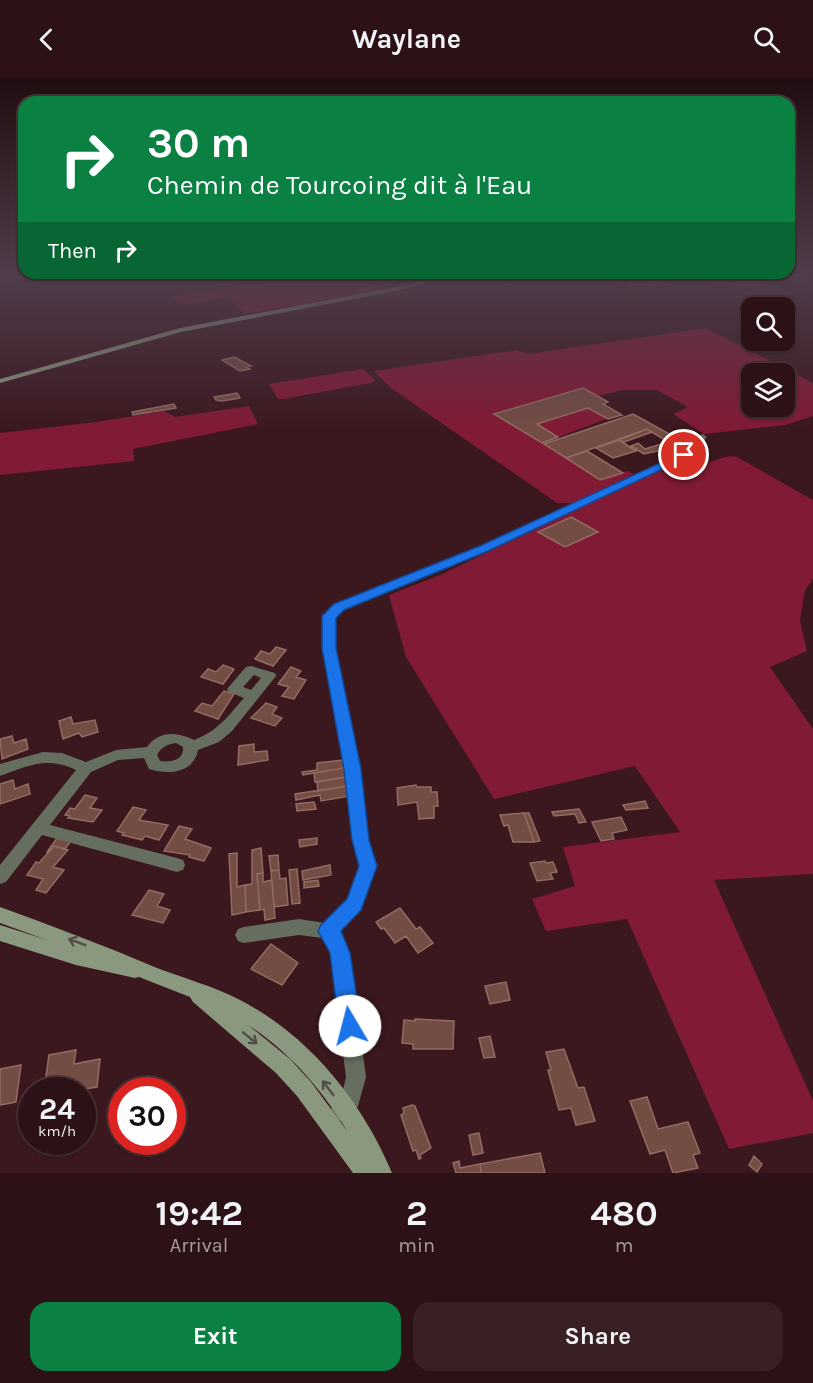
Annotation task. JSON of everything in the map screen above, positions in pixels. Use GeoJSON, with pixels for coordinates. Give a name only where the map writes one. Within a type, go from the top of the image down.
{"type":"FeatureCollection","features":[{"type":"Feature","properties":{"kind":"street"},"geometry":{"type":"LineString","coordinates":[[0,381],[170,333],[201,327]]}},
{"type":"Feature","properties":{"kind":"street"},"geometry":{"type":"LineString","coordinates":[[328,931],[354,904],[368,866],[361,840],[353,769],[329,648],[329,616],[339,607],[487,548],[688,453],[703,437]]}},
{"type":"Feature","properties":{"kind":"street"},"geometry":{"type":"LineString","coordinates":[[191,747],[221,733],[253,696]]}},
{"type":"Feature","properties":{"kind":"street"},"geometry":{"type":"LineString","coordinates":[[172,738],[183,739],[191,747],[191,754],[186,761],[167,768],[154,765],[150,759],[151,752],[161,741],[172,738]]}},
{"type":"Feature","properties":{"kind":"street"},"geometry":{"type":"LineString","coordinates":[[0,877],[86,768],[116,755],[151,752]]}},
{"type":"Feature","properties":{"kind":"street"},"geometry":{"type":"LineString","coordinates":[[0,770],[50,756],[63,757],[86,768]]}},
{"type":"Feature","properties":{"kind":"street"},"geometry":{"type":"LineString","coordinates":[[38,828],[177,865]]}},
{"type":"Feature","properties":{"kind":"street"},"geometry":{"type":"LineString","coordinates":[[0,915],[97,949],[233,1006],[270,1029],[312,1068],[344,1108],[381,1173]]}},
{"type":"Feature","properties":{"kind":"street"},"geometry":{"type":"LineString","coordinates":[[244,935],[299,927],[328,931],[337,942],[356,1065],[351,1099],[328,1122]]}},
{"type":"Feature","properties":{"kind":"street"},"geometry":{"type":"LineString","coordinates":[[0,933],[76,957],[150,973]]}},
{"type":"Feature","properties":{"kind":"street"},"geometry":{"type":"LineString","coordinates":[[188,988],[283,1066],[366,1173]]}},
{"type":"Feature","properties":{"kind":"shaded area"},"geometry":{"type":"Polygon","coordinates":[[[706,328],[741,346],[741,351],[751,351],[774,363],[741,363],[741,417],[795,417],[795,374],[813,383],[813,416],[785,425],[704,434],[673,414],[688,407],[657,390],[622,390],[591,398],[617,415],[543,443],[600,480],[627,471],[634,474],[575,503],[557,503],[391,388],[374,371],[517,350],[528,354],[706,328]]]}},
{"type":"Feature","properties":{"kind":"shaded area"},"geometry":{"type":"Polygon","coordinates":[[[363,369],[375,380],[371,383],[283,399],[278,399],[269,384],[363,369]]]}},
{"type":"Feature","properties":{"kind":"shaded area"},"geometry":{"type":"Polygon","coordinates":[[[249,406],[258,424],[133,449],[134,461],[0,475],[0,433],[97,422],[164,411],[175,417],[249,406]]]}},
{"type":"Feature","properties":{"kind":"shaded area"},"geometry":{"type":"Polygon","coordinates":[[[690,455],[706,463],[729,456],[737,457],[813,500],[813,579],[805,590],[800,621],[807,651],[770,667],[813,729],[813,874],[714,880],[813,1101],[813,1133],[729,1149],[627,919],[546,931],[532,899],[575,886],[563,847],[680,832],[635,766],[494,799],[406,657],[389,595],[440,575],[690,455]]]}},
{"type":"Feature","properties":{"kind":"building"},"geometry":{"type":"Polygon","coordinates":[[[234,357],[251,366],[246,367],[250,369],[240,371],[222,360],[234,357]]]}},
{"type":"Feature","properties":{"kind":"building"},"geometry":{"type":"Polygon","coordinates":[[[583,388],[608,402],[603,404],[622,415],[608,419],[588,408],[537,424],[558,437],[542,443],[494,414],[583,388]]]}},
{"type":"Feature","properties":{"kind":"building"},"geometry":{"type":"Polygon","coordinates":[[[237,393],[240,398],[222,401],[214,397],[237,393]]]}},
{"type":"Feature","properties":{"kind":"building"},"geometry":{"type":"Polygon","coordinates":[[[174,404],[176,408],[133,415],[132,412],[174,404]]]}},
{"type":"Feature","properties":{"kind":"building"},"geometry":{"type":"Polygon","coordinates":[[[633,414],[673,436],[663,439],[647,429],[566,458],[544,444],[633,414]]]}},
{"type":"Feature","properties":{"kind":"building"},"geometry":{"type":"Polygon","coordinates":[[[647,429],[652,432],[624,442],[619,440],[647,429]]]}},
{"type":"Feature","properties":{"kind":"building"},"geometry":{"type":"Polygon","coordinates":[[[678,439],[684,442],[669,447],[676,451],[667,453],[662,450],[644,454],[631,446],[638,443],[645,449],[678,439]]]}},
{"type":"Feature","properties":{"kind":"building"},"geometry":{"type":"Polygon","coordinates":[[[619,440],[636,451],[613,458],[596,448],[619,440]]]}},
{"type":"Feature","properties":{"kind":"building"},"geometry":{"type":"Polygon","coordinates":[[[587,451],[623,473],[600,480],[566,458],[587,451]]]}},
{"type":"Feature","properties":{"kind":"building"},"geometry":{"type":"Polygon","coordinates":[[[571,517],[598,532],[565,547],[538,532],[571,517]]]}},
{"type":"Feature","properties":{"kind":"building"},"geometry":{"type":"Polygon","coordinates":[[[276,647],[286,650],[273,666],[255,659],[261,651],[270,654],[276,647]]]}},
{"type":"Feature","properties":{"kind":"building"},"geometry":{"type":"Polygon","coordinates":[[[223,665],[234,669],[223,684],[201,677],[208,669],[216,672],[223,665]]]}},
{"type":"Feature","properties":{"kind":"building"},"geometry":{"type":"Polygon","coordinates":[[[291,667],[301,671],[296,677],[306,680],[294,699],[282,696],[289,687],[278,684],[291,667]]]}},
{"type":"Feature","properties":{"kind":"building"},"geometry":{"type":"Polygon","coordinates":[[[224,691],[234,694],[218,719],[195,711],[202,703],[212,706],[224,691]]]}},
{"type":"Feature","properties":{"kind":"building"},"geometry":{"type":"Polygon","coordinates":[[[266,703],[277,707],[272,714],[282,718],[275,726],[251,718],[266,703]]]}},
{"type":"Feature","properties":{"kind":"building"},"geometry":{"type":"Polygon","coordinates":[[[71,717],[73,724],[95,720],[98,732],[82,737],[79,733],[63,739],[59,721],[71,717]]]}},
{"type":"Feature","properties":{"kind":"building"},"geometry":{"type":"Polygon","coordinates":[[[12,736],[14,743],[26,739],[28,749],[2,759],[0,739],[12,736]]]}},
{"type":"Feature","properties":{"kind":"building"},"geometry":{"type":"Polygon","coordinates":[[[254,744],[254,752],[267,751],[268,760],[238,765],[239,746],[254,744]]]}},
{"type":"Feature","properties":{"kind":"building"},"geometry":{"type":"Polygon","coordinates":[[[343,760],[344,768],[303,775],[302,772],[317,770],[317,763],[343,760]]]}},
{"type":"Feature","properties":{"kind":"building"},"geometry":{"type":"Polygon","coordinates":[[[344,768],[346,777],[315,782],[314,773],[344,768]]]}},
{"type":"Feature","properties":{"kind":"building"},"geometry":{"type":"Polygon","coordinates":[[[346,777],[348,786],[318,791],[317,782],[346,777]]]}},
{"type":"Feature","properties":{"kind":"building"},"geometry":{"type":"Polygon","coordinates":[[[13,780],[15,789],[28,784],[30,794],[0,804],[0,784],[13,780]]]}},
{"type":"Feature","properties":{"kind":"building"},"geometry":{"type":"Polygon","coordinates":[[[416,785],[417,787],[431,787],[431,792],[437,792],[438,806],[434,806],[434,818],[419,819],[417,802],[398,805],[397,788],[416,785]]]}},
{"type":"Feature","properties":{"kind":"building"},"geometry":{"type":"Polygon","coordinates":[[[348,786],[350,796],[321,801],[320,795],[296,800],[295,794],[348,786]]]}},
{"type":"Feature","properties":{"kind":"building"},"geometry":{"type":"Polygon","coordinates":[[[85,795],[97,798],[90,808],[102,810],[93,822],[68,818],[70,816],[65,815],[70,808],[75,809],[85,795]]]}},
{"type":"Feature","properties":{"kind":"building"},"geometry":{"type":"Polygon","coordinates":[[[645,801],[648,808],[626,810],[623,805],[645,801]]]}},
{"type":"Feature","properties":{"kind":"building"},"geometry":{"type":"Polygon","coordinates":[[[314,802],[316,809],[297,811],[296,804],[314,802]]]}},
{"type":"Feature","properties":{"kind":"building"},"geometry":{"type":"Polygon","coordinates":[[[133,807],[146,810],[139,820],[168,825],[159,840],[145,836],[142,840],[122,835],[124,833],[117,831],[133,807]]]}},
{"type":"Feature","properties":{"kind":"building"},"geometry":{"type":"Polygon","coordinates":[[[579,809],[586,822],[579,823],[575,814],[554,816],[552,812],[579,809]]]}},
{"type":"Feature","properties":{"kind":"building"},"geometry":{"type":"Polygon","coordinates":[[[524,813],[529,813],[540,841],[534,842],[524,813]]]}},
{"type":"Feature","properties":{"kind":"building"},"geometry":{"type":"Polygon","coordinates":[[[524,813],[534,842],[513,842],[508,825],[504,826],[500,815],[524,813]]]}},
{"type":"Feature","properties":{"kind":"building"},"geometry":{"type":"Polygon","coordinates":[[[621,817],[627,830],[612,833],[614,839],[601,841],[592,822],[621,817]]]}},
{"type":"Feature","properties":{"kind":"building"},"geometry":{"type":"Polygon","coordinates":[[[179,826],[192,829],[185,839],[211,848],[204,861],[189,857],[190,855],[164,851],[179,826]]]}},
{"type":"Feature","properties":{"kind":"building"},"geometry":{"type":"Polygon","coordinates":[[[57,838],[71,841],[65,849],[54,846],[47,852],[57,838]]]}},
{"type":"Feature","properties":{"kind":"building"},"geometry":{"type":"Polygon","coordinates":[[[317,838],[317,844],[300,847],[299,840],[317,838]]]}},
{"type":"Feature","properties":{"kind":"building"},"geometry":{"type":"Polygon","coordinates":[[[54,846],[68,850],[53,867],[64,870],[46,893],[36,890],[43,879],[27,875],[36,862],[39,863],[54,846]]]}},
{"type":"Feature","properties":{"kind":"building"},"geometry":{"type":"Polygon","coordinates":[[[261,848],[263,873],[257,874],[260,910],[246,912],[245,885],[252,884],[252,850],[261,848]]]}},
{"type":"Feature","properties":{"kind":"building"},"geometry":{"type":"Polygon","coordinates":[[[237,853],[237,887],[245,885],[246,912],[232,915],[229,854],[237,853]]]}},
{"type":"Feature","properties":{"kind":"building"},"geometry":{"type":"Polygon","coordinates":[[[278,855],[279,870],[271,871],[269,856],[278,855]]]}},
{"type":"Feature","properties":{"kind":"building"},"geometry":{"type":"Polygon","coordinates":[[[545,861],[546,863],[553,862],[557,872],[550,873],[553,879],[537,881],[530,863],[545,861]]]}},
{"type":"Feature","properties":{"kind":"building"},"geometry":{"type":"Polygon","coordinates":[[[330,865],[331,875],[303,880],[302,871],[330,865]]]}},
{"type":"Feature","properties":{"kind":"building"},"geometry":{"type":"Polygon","coordinates":[[[297,869],[300,903],[292,904],[289,870],[297,869]]]}},
{"type":"Feature","properties":{"kind":"building"},"geometry":{"type":"Polygon","coordinates":[[[279,870],[280,879],[286,878],[288,905],[274,907],[271,871],[279,870]]]}},
{"type":"Feature","properties":{"kind":"building"},"geometry":{"type":"Polygon","coordinates":[[[263,873],[263,882],[272,880],[275,918],[265,920],[264,909],[260,910],[257,874],[263,873]]]}},
{"type":"Feature","properties":{"kind":"building"},"geometry":{"type":"Polygon","coordinates":[[[318,880],[319,886],[304,888],[304,882],[318,880]]]}},
{"type":"Feature","properties":{"kind":"building"},"geometry":{"type":"Polygon","coordinates":[[[149,890],[164,894],[157,906],[170,910],[163,923],[132,915],[149,890]]]}},
{"type":"Feature","properties":{"kind":"building"},"geometry":{"type":"Polygon","coordinates":[[[400,908],[416,929],[420,927],[433,943],[418,953],[406,936],[395,943],[384,928],[381,929],[376,922],[400,908]]]}},
{"type":"Feature","properties":{"kind":"building"},"geometry":{"type":"Polygon","coordinates":[[[271,944],[298,963],[282,985],[251,969],[271,944]]]}},
{"type":"Feature","properties":{"kind":"building"},"geometry":{"type":"Polygon","coordinates":[[[506,982],[510,1000],[490,1004],[485,986],[506,982]]]}},
{"type":"Feature","properties":{"kind":"building"},"geometry":{"type":"Polygon","coordinates":[[[415,1019],[454,1021],[453,1049],[413,1049],[413,1044],[402,1043],[404,1020],[415,1021],[415,1019]]]}},
{"type":"Feature","properties":{"kind":"building"},"geometry":{"type":"Polygon","coordinates":[[[490,1036],[495,1057],[484,1058],[479,1038],[490,1036]]]}},
{"type":"Feature","properties":{"kind":"building"},"geometry":{"type":"Polygon","coordinates":[[[564,1049],[578,1088],[584,1087],[595,1121],[576,1125],[571,1108],[559,1110],[548,1070],[551,1070],[546,1052],[564,1049]]]}},
{"type":"Feature","properties":{"kind":"building"},"geometry":{"type":"Polygon","coordinates":[[[76,1050],[74,1064],[100,1059],[97,1087],[96,1077],[46,1077],[49,1055],[76,1050]]]}},
{"type":"Feature","properties":{"kind":"building"},"geometry":{"type":"Polygon","coordinates":[[[21,1065],[16,1102],[0,1105],[0,1069],[21,1065]]]}},
{"type":"Feature","properties":{"kind":"building"},"geometry":{"type":"Polygon","coordinates":[[[647,1097],[658,1129],[688,1122],[700,1153],[693,1155],[698,1168],[673,1173],[665,1150],[650,1154],[630,1101],[647,1097]]]}},
{"type":"Feature","properties":{"kind":"building"},"geometry":{"type":"Polygon","coordinates":[[[415,1106],[431,1148],[420,1155],[419,1159],[416,1150],[413,1151],[401,1115],[404,1113],[403,1108],[415,1106]]]}},
{"type":"Feature","properties":{"kind":"building"},"geometry":{"type":"Polygon","coordinates":[[[479,1133],[483,1153],[473,1155],[469,1135],[479,1133]]]}},
{"type":"Feature","properties":{"kind":"building"},"geometry":{"type":"Polygon","coordinates":[[[540,1153],[545,1173],[481,1173],[480,1164],[540,1153]]]}},
{"type":"Feature","properties":{"kind":"building"},"geometry":{"type":"Polygon","coordinates":[[[754,1156],[762,1164],[757,1172],[749,1165],[754,1156]]]}},
{"type":"Feature","properties":{"kind":"building"},"geometry":{"type":"Polygon","coordinates":[[[459,1161],[460,1168],[480,1164],[481,1173],[456,1173],[453,1163],[459,1161]]]}},
{"type":"Feature","properties":{"kind":"route"},"geometry":{"type":"LineString","coordinates":[[350,1026],[340,953],[337,942],[328,931],[354,904],[368,866],[361,840],[353,769],[329,648],[327,626],[329,616],[339,607],[484,549],[684,455]]}}]}
